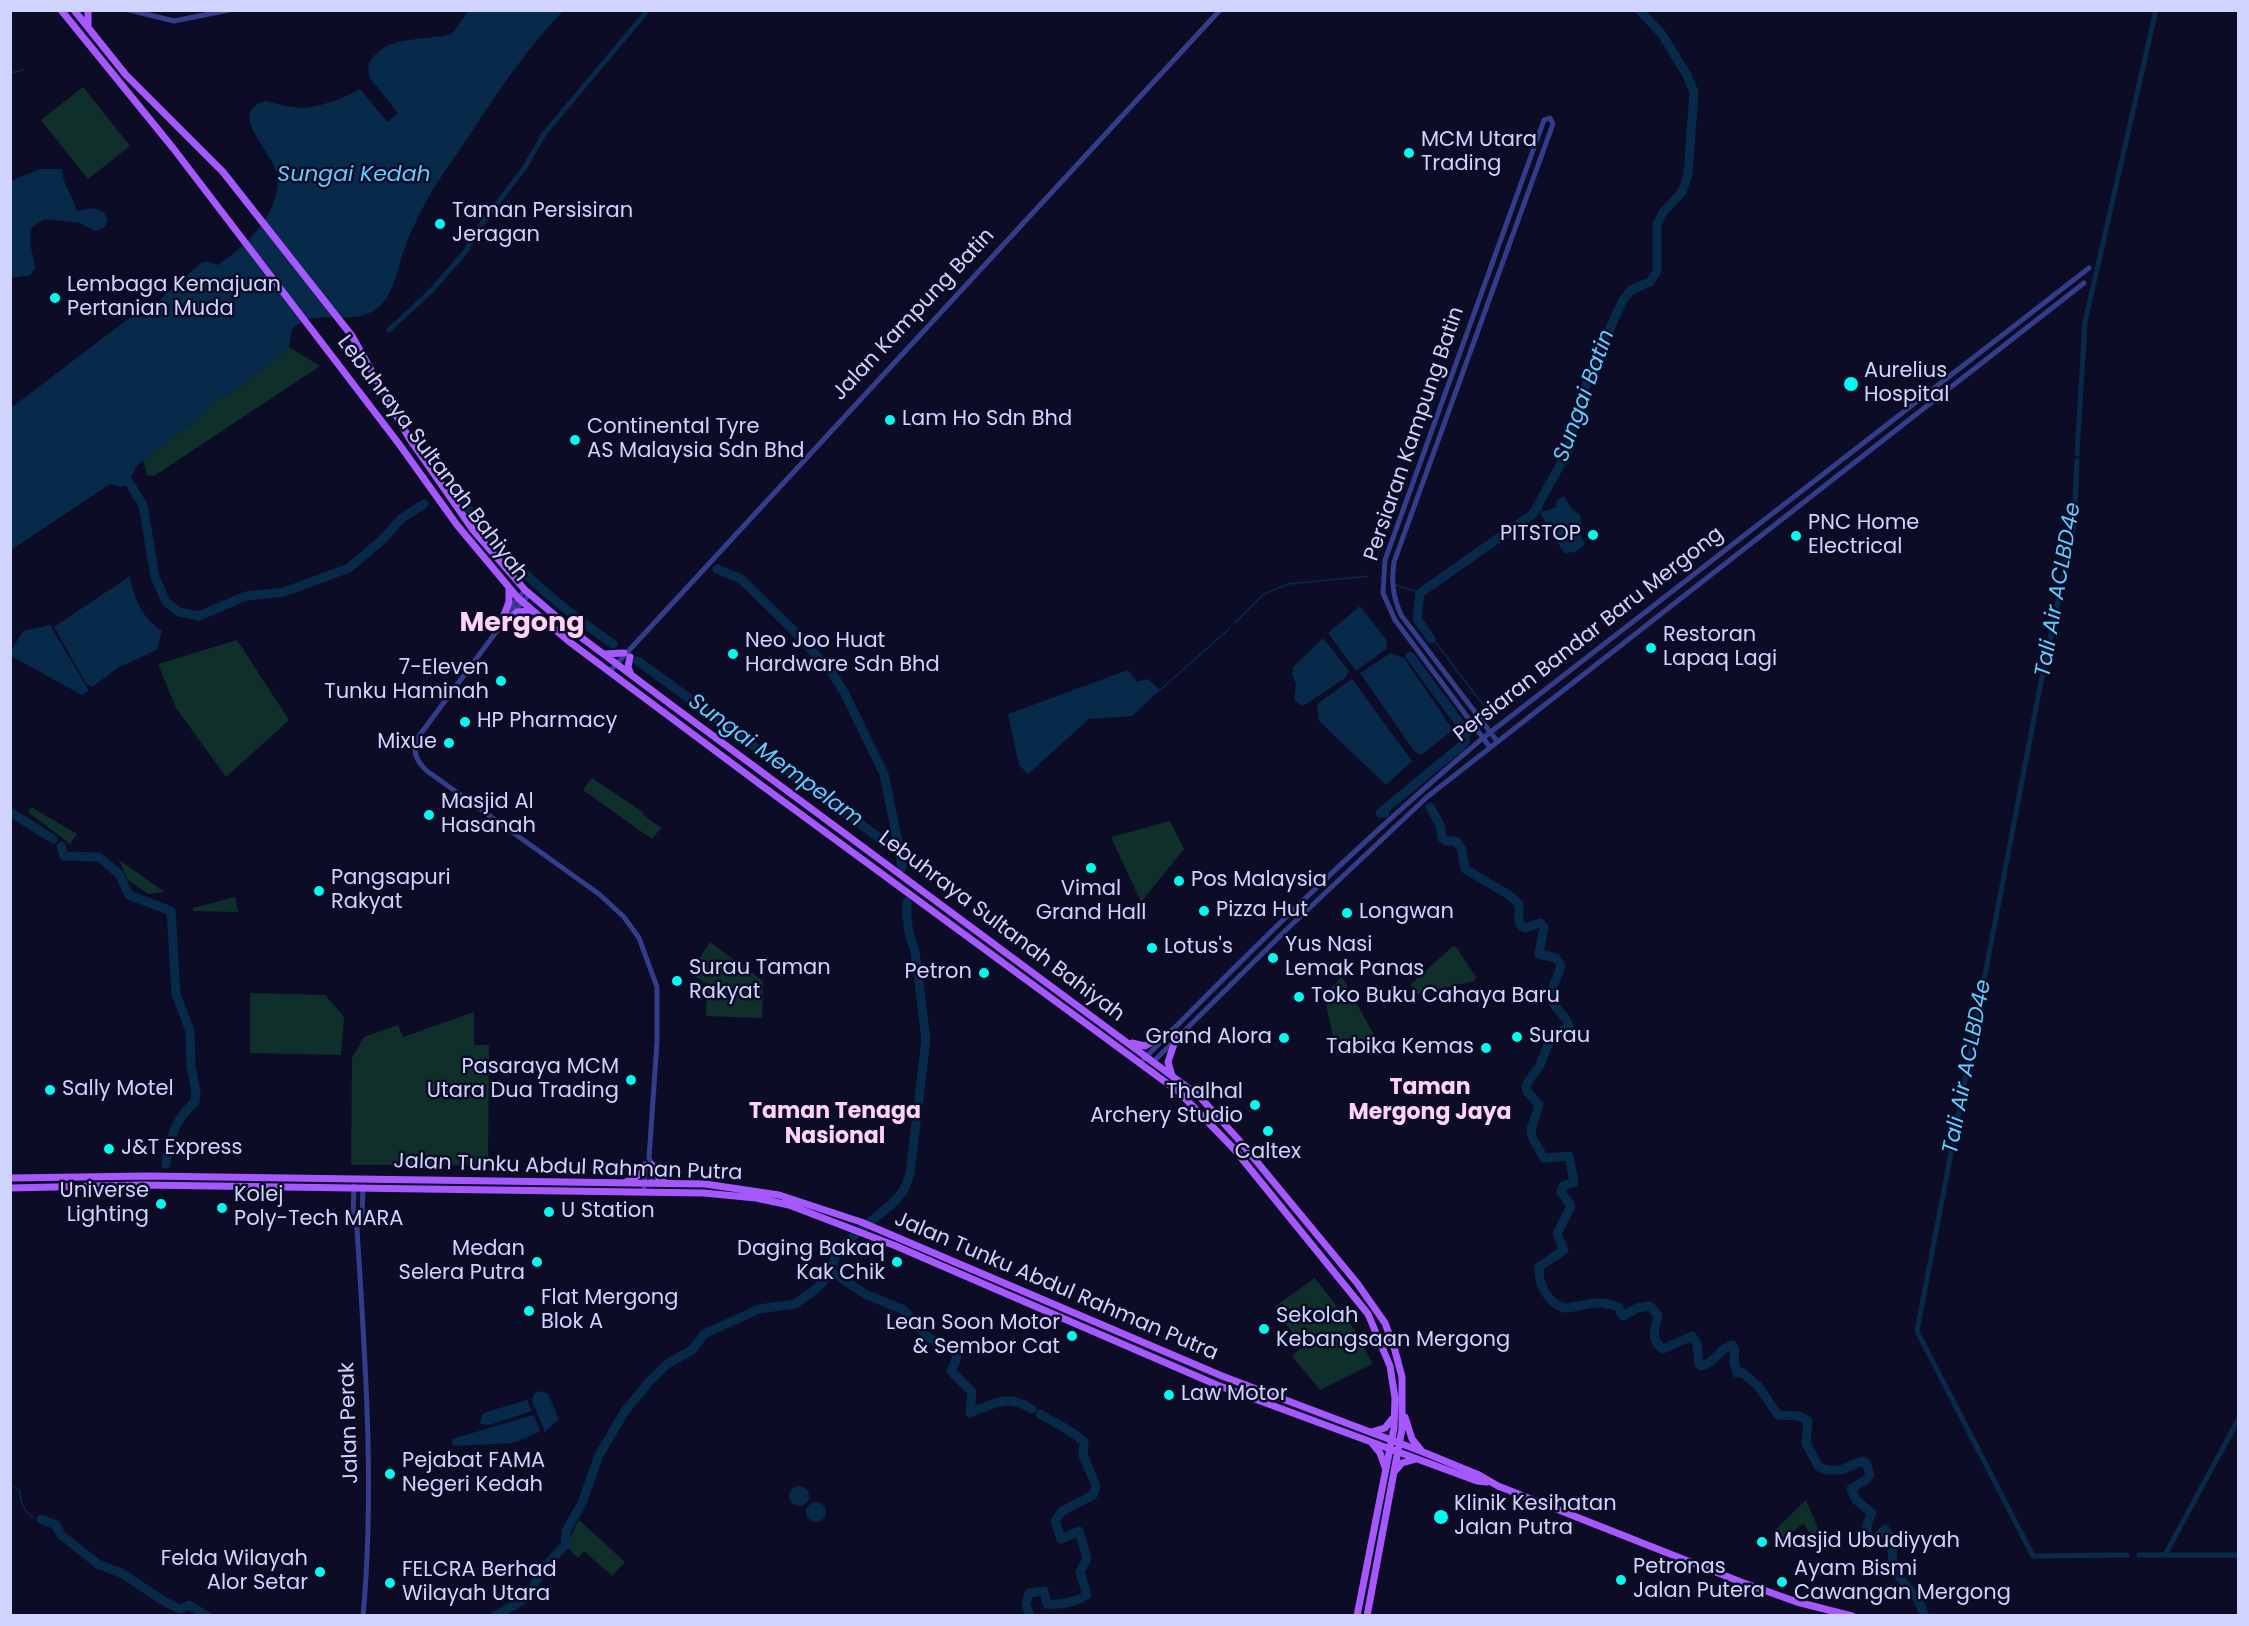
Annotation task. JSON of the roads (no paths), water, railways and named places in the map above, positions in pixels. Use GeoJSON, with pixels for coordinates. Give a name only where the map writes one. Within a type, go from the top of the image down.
{"type":"FeatureCollection","features":[{"type":"Feature","properties":{"kind":"main road","name":"Lebuhraya Sultanah Bahiyah"},"geometry":{"type":"LineString","coordinates":[[61,10],[240,235],[329,351],[444,508],[521,600],[613,673],[793,809],[1179,1092],[1203,1115],[1368,1314],[1390,1366],[1395,1413],[1395,1446]]}},
{"type":"Feature","properties":{"kind":"main road"},"geometry":{"type":"LineString","coordinates":[[68,10],[68,19]]}},
{"type":"Feature","properties":{"kind":"main road","name":"Lebuhraya Sultanah Bahiyah"},"geometry":{"type":"LineString","coordinates":[[74,10],[126,75],[223,172],[352,336],[373,369],[400,424],[453,502],[489,551],[527,592],[633,677],[1199,1096],[1238,1139],[1377,1310],[1385,1323],[1399,1363],[1404,1412],[1390,1473],[1367,1616]]}},
{"type":"Feature","properties":{"kind":"main road"},"geometry":{"type":"LineString","coordinates":[[88,10],[89,30]]}},
{"type":"Feature","properties":{"kind":"main road"},"geometry":{"type":"LineString","coordinates":[[505,620],[509,588]]}},
{"type":"Feature","properties":{"kind":"main road"},"geometry":{"type":"LineString","coordinates":[[505,620],[522,610],[534,612]]}},
{"type":"Feature","properties":{"kind":"main road"},"geometry":{"type":"LineString","coordinates":[[602,653],[627,655],[628,667],[633,677]]}},
{"type":"Feature","properties":{"kind":"main road"},"geometry":{"type":"LineString","coordinates":[[793,809],[800,799]]}},
{"type":"Feature","properties":{"kind":"main road"},"geometry":{"type":"LineString","coordinates":[[1122,1038],[1146,1046],[1170,1032]]}},
{"type":"Feature","properties":{"kind":"main road"},"geometry":{"type":"LineString","coordinates":[[1172,1076],[1168,1062],[1176,1038]]}},
{"type":"Feature","properties":{"kind":"main road"},"geometry":{"type":"LineString","coordinates":[[621,1184],[642,1173],[649,1163],[659,1178],[669,1184]]}},
{"type":"Feature","properties":{"kind":"main road","name":"Jalan Tunku Abdul Rahman Putra"},"geometry":{"type":"LineString","coordinates":[[10,1178],[148,1176],[354,1178],[717,1185],[758,1190],[861,1222],[1367,1436]]}},
{"type":"Feature","properties":{"kind":"main road"},"geometry":{"type":"LineString","coordinates":[[647,1193],[648,1184]]}},
{"type":"Feature","properties":{"kind":"main road","name":"Jalan Tunku Abdul Rahman Putra"},"geometry":{"type":"LineString","coordinates":[[10,1188],[142,1185],[717,1194],[756,1198],[789,1205],[854,1230],[1217,1385],[1479,1475],[1490,1482],[1742,1582],[1797,1602],[1852,1616]]}},
{"type":"Feature","properties":{"kind":"main road"},"geometry":{"type":"LineString","coordinates":[[1395,1413],[1385,1428],[1367,1436],[1379,1450],[1390,1473],[1402,1463],[1422,1456],[1412,1439],[1404,1412]]}},
{"type":"Feature","properties":{"kind":"main road","name":"Lebuhraya Sultanah Bahiyah"},"geometry":{"type":"LineString","coordinates":[[1357,1616],[1390,1473]]}},
{"type":"Feature","properties":{"kind":"street"},"geometry":{"type":"LineString","coordinates":[[129,10],[174,21],[229,10]]}},
{"type":"Feature","properties":{"kind":"street","name":"Jalan Kampung Batin"},"geometry":{"type":"LineString","coordinates":[[613,673],[635,645],[773,491],[1220,10]]}},
{"type":"Feature","properties":{"kind":"street","name":"Persiaran Kampung Batin"},"geometry":{"type":"LineString","coordinates":[[1489,746],[1395,620],[1383,593],[1383,576],[1385,560],[1544,120],[1550,118],[1552,124],[1394,562],[1392,577],[1392,592],[1401,615],[1497,741]]}},
{"type":"Feature","properties":{"kind":"street","name":"Persiaran Bandar Baru Mergong"},"geometry":{"type":"LineString","coordinates":[[1146,1068],[1149,1059],[1170,1032],[1223,976],[1373,833],[1490,732],[2089,268]]}},
{"type":"Feature","properties":{"kind":"street","name":"Persiaran Bandar Baru Mergong"},"geometry":{"type":"LineString","coordinates":[[1139,1064],[1176,1038],[1379,840],[1489,746],[2084,284]]}},
{"type":"Feature","properties":{"kind":"street"},"geometry":{"type":"LineString","coordinates":[[527,592],[419,736],[415,742],[415,753],[427,771],[599,894],[624,917],[639,938],[659,997],[648,1184]]}},
{"type":"Feature","properties":{"kind":"street","name":"Jalan Perak"},"geometry":{"type":"LineString","coordinates":[[354,1178],[353,1218],[357,1229],[370,1535],[363,1616]]}},
{"type":"Feature","properties":{"kind":"street","name":"Jalan Perak"},"geometry":{"type":"LineString","coordinates":[[357,1229],[362,1218],[363,1179]]}},
{"type":"Feature","properties":{"kind":"water","name":"Sungai Kedah"},"geometry":{"type":"Polygon","coordinates":[[[468,11],[563,11],[515,69],[434,188],[409,236],[393,286],[381,305],[360,316],[313,318],[302,322],[292,329],[289,347],[227,396],[216,399],[194,422],[137,465],[128,484],[122,487],[110,484],[11,550],[11,408],[128,319],[155,304],[201,263],[206,261],[218,265],[258,230],[276,195],[278,181],[271,160],[251,125],[250,115],[254,107],[266,101],[304,108],[329,103],[350,95],[369,80],[368,66],[383,48],[394,43],[452,34],[468,11]]]}},
{"type":"Feature","properties":{"kind":"water"},"geometry":{"type":"Polygon","coordinates":[[[40,169],[62,169],[64,180],[77,211],[94,208],[104,212],[108,221],[104,228],[94,231],[80,223],[45,219],[32,227],[30,245],[35,269],[30,275],[13,278],[10,273],[11,181],[40,169]]]}},
{"type":"Feature","properties":{"kind":"water"},"geometry":{"type":"Polygon","coordinates":[[[1564,496],[1571,508],[1580,515],[1582,529],[1579,533],[1585,544],[1576,552],[1564,553],[1540,513],[1556,507],[1557,500],[1564,496]]]}},
{"type":"Feature","properties":{"kind":"water"},"geometry":{"type":"Polygon","coordinates":[[[130,576],[144,614],[162,631],[157,650],[119,667],[92,687],[86,683],[54,627],[130,576]]]}},
{"type":"Feature","properties":{"kind":"water"},"geometry":{"type":"Polygon","coordinates":[[[1360,606],[1387,641],[1386,649],[1356,671],[1328,633],[1360,606]]]}},
{"type":"Feature","properties":{"kind":"water"},"geometry":{"type":"Polygon","coordinates":[[[50,625],[89,691],[82,695],[11,656],[11,651],[23,631],[50,625]]]}},
{"type":"Feature","properties":{"kind":"water"},"geometry":{"type":"Polygon","coordinates":[[[1323,638],[1349,671],[1345,678],[1303,706],[1294,700],[1296,684],[1292,674],[1293,667],[1323,638]]]}},
{"type":"Feature","properties":{"kind":"water"},"geometry":{"type":"Polygon","coordinates":[[[1391,653],[1404,658],[1453,730],[1421,755],[1414,751],[1360,673],[1391,653]]]}},
{"type":"Feature","properties":{"kind":"water"},"geometry":{"type":"Polygon","coordinates":[[[1128,670],[1137,682],[1148,679],[1160,690],[1132,716],[1089,719],[1028,774],[1019,765],[1008,714],[1128,670]]]}},
{"type":"Feature","properties":{"kind":"water"},"geometry":{"type":"Polygon","coordinates":[[[1352,679],[1412,761],[1386,785],[1319,721],[1317,704],[1352,679]]]}},
{"type":"Feature","properties":{"kind":"water"},"geometry":{"type":"Polygon","coordinates":[[[541,1391],[548,1394],[559,1419],[545,1432],[532,1401],[534,1394],[541,1391]]]}},
{"type":"Feature","properties":{"kind":"water"},"geometry":{"type":"Polygon","coordinates":[[[527,1400],[532,1411],[489,1425],[480,1424],[482,1415],[486,1412],[527,1400]]]}},
{"type":"Feature","properties":{"kind":"water"},"geometry":{"type":"Polygon","coordinates":[[[533,1415],[540,1429],[539,1432],[513,1443],[453,1446],[452,1439],[533,1415]]]}},
{"type":"Feature","properties":{"kind":"water"},"geometry":{"type":"Polygon","coordinates":[[[799,1486],[806,1489],[809,1496],[806,1503],[799,1506],[792,1503],[789,1496],[792,1489],[799,1486]]]}},
{"type":"Feature","properties":{"kind":"water"},"geometry":{"type":"Polygon","coordinates":[[[816,1502],[823,1505],[826,1512],[823,1519],[816,1522],[809,1519],[806,1512],[809,1505],[816,1502]]]}},
{"type":"Feature","properties":{"kind":"waterway"},"geometry":{"type":"LineString","coordinates":[[389,330],[431,291],[466,251],[477,230],[525,167],[544,134],[648,10]]}},
{"type":"Feature","properties":{"kind":"waterway","name":"Sungai Batin"},"geometry":{"type":"LineString","coordinates":[[1431,639],[1417,619],[1420,593],[1533,514],[1569,449],[1576,417],[1592,367],[1623,300],[1631,290],[1650,282],[1657,271],[1657,224],[1664,211],[1682,192],[1688,175],[1694,92],[1687,75],[1661,33],[1639,10]]}},
{"type":"Feature","properties":{"kind":"waterway","name":"Tali Air ACLBD4e"},"geometry":{"type":"LineString","coordinates":[[2077,454],[2085,322],[2156,10]]}},
{"type":"Feature","properties":{"kind":"waterway"},"geometry":{"type":"LineString","coordinates":[[10,73],[24,70]]}},
{"type":"Feature","properties":{"kind":"waterway","name":"Tali Air ACLBD4e"},"geometry":{"type":"LineString","coordinates":[[2077,461],[2074,526],[2039,692],[1917,1331],[2033,1556],[2127,1555]]}},
{"type":"Feature","properties":{"kind":"waterway","name":"Sungai Mempelam"},"geometry":{"type":"LineString","coordinates":[[123,473],[143,505],[155,577],[166,602],[179,612],[199,616],[246,596],[284,592],[349,568],[382,540],[402,518],[424,504]]}},
{"type":"Feature","properties":{"kind":"waterway","name":"Sungai Mempelam"},"geometry":{"type":"LineString","coordinates":[[451,488],[454,487],[486,533],[525,574],[568,611],[613,644]]}},
{"type":"Feature","properties":{"kind":"waterway","name":"Sungai Batin"},"geometry":{"type":"LineString","coordinates":[[1538,505],[1542,511]]}},
{"type":"Feature","properties":{"kind":"waterway"},"geometry":{"type":"LineString","coordinates":[[717,569],[741,579],[830,670],[844,692],[884,774],[900,853]]}},
{"type":"Feature","properties":{"kind":"waterway"},"geometry":{"type":"LineString","coordinates":[[1235,623],[1264,594],[1288,584],[1369,576]]}},
{"type":"Feature","properties":{"kind":"waterway"},"geometry":{"type":"LineString","coordinates":[[1396,585],[1420,593]]}},
{"type":"Feature","properties":{"kind":"waterway"},"geometry":{"type":"LineString","coordinates":[[1160,690],[1230,628]]}},
{"type":"Feature","properties":{"kind":"waterway"},"geometry":{"type":"LineString","coordinates":[[1432,638],[1488,711]]}},
{"type":"Feature","properties":{"kind":"waterway"},"geometry":{"type":"LineString","coordinates":[[1385,813],[1380,813],[1465,741],[1466,732],[1410,656]]}},
{"type":"Feature","properties":{"kind":"waterway","name":"Sungai Mempelam"},"geometry":{"type":"LineString","coordinates":[[638,661],[900,853],[902,868]]}},
{"type":"Feature","properties":{"kind":"waterway"},"geometry":{"type":"LineString","coordinates":[[1430,807],[1440,825],[1442,838],[1446,841],[1456,841],[1462,850],[1465,869],[1509,895],[1519,904],[1519,921],[1522,926],[1525,928],[1540,923],[1544,927],[1539,954],[1556,958],[1561,965],[1551,998],[1569,1026],[1550,1040],[1540,1065],[1526,1085],[1527,1091],[1539,1105],[1531,1132],[1534,1141],[1544,1158],[1569,1156],[1574,1182],[1563,1186],[1561,1192],[1571,1206],[1557,1234],[1564,1250],[1539,1267],[1540,1280],[1548,1297],[1564,1308],[1610,1304],[1618,1307],[1623,1316],[1637,1308],[1650,1306],[1658,1316],[1654,1334],[1659,1346],[1663,1349],[1692,1336],[1697,1344],[1701,1366],[1732,1345],[1735,1349],[1734,1362],[1737,1373],[1743,1373],[1758,1386],[1778,1415],[1799,1416],[1808,1421],[1806,1443],[1819,1467],[1827,1470],[1841,1470],[1862,1461],[1866,1463],[1870,1474],[1867,1479],[1851,1489],[1856,1500],[1872,1513],[1867,1524],[1867,1539],[1876,1538],[1885,1529],[1892,1543],[1892,1568],[1918,1600],[1925,1616]]}},
{"type":"Feature","properties":{"kind":"waterway"},"geometry":{"type":"LineString","coordinates":[[10,812],[53,839]]}},
{"type":"Feature","properties":{"kind":"waterway"},"geometry":{"type":"LineString","coordinates":[[61,846],[64,856],[99,857],[119,874],[129,895],[171,911],[176,994],[190,1031],[191,1066],[196,1092],[195,1102],[182,1115],[174,1130],[166,1164]]}},
{"type":"Feature","properties":{"kind":"waterway","name":"Sungai Mempelam"},"geometry":{"type":"LineString","coordinates":[[832,1272],[834,1261],[840,1250],[896,1200],[903,1191],[910,1174],[926,1039],[915,951],[908,927],[907,902]]}},
{"type":"Feature","properties":{"kind":"waterway"},"geometry":{"type":"LineString","coordinates":[[832,1272],[865,1294],[904,1310],[928,1337],[940,1344],[951,1345],[957,1358],[951,1371],[972,1392],[970,1413],[994,1403],[1008,1401],[1023,1404],[1032,1409]]}},
{"type":"Feature","properties":{"kind":"waterway"},"geometry":{"type":"LineString","coordinates":[[495,1616],[528,1597],[542,1570],[565,1545],[566,1531],[582,1503],[599,1455],[625,1411],[649,1382],[667,1364],[692,1350],[704,1334],[759,1309],[795,1304],[816,1289],[832,1272]]}},
{"type":"Feature","properties":{"kind":"waterway"},"geometry":{"type":"LineString","coordinates":[[1030,1616],[1026,1604],[1029,1593],[1044,1591],[1047,1604],[1073,1601],[1087,1595],[1080,1572],[1087,1558],[1079,1531],[1061,1539],[1055,1521],[1062,1511],[1093,1495],[1096,1486],[1083,1455],[1084,1442],[1069,1430],[1040,1414]]}},
{"type":"Feature","properties":{"kind":"waterway"},"geometry":{"type":"LineString","coordinates":[[2165,1555],[2238,1420]]}},
{"type":"Feature","properties":{"kind":"waterway"},"geometry":{"type":"LineString","coordinates":[[10,1484],[20,1491],[23,1506],[33,1518]]}},
{"type":"Feature","properties":{"kind":"waterway"},"geometry":{"type":"LineString","coordinates":[[41,1519],[56,1525],[61,1535],[98,1564],[123,1574],[180,1609],[189,1605],[207,1616]]}},
{"type":"Feature","properties":{"kind":"waterway","name":"Tali Air ACLBD4e"},"geometry":{"type":"LineString","coordinates":[[2139,1555],[2238,1555]]}},
{"type":"Feature","properties":{"kind":"place","name":"MCM Utara Trading"},"geometry":{"type":"Point","coordinates":[1409,153]}},
{"type":"Feature","properties":{"kind":"place","name":"Taman Persisiran Jeragan"},"geometry":{"type":"Point","coordinates":[440,224]}},
{"type":"Feature","properties":{"kind":"place","name":"Lembaga Kemajuan Pertanian Muda"},"geometry":{"type":"Point","coordinates":[55,298]}},
{"type":"Feature","properties":{"kind":"place","name":"Aurelius Hospital"},"geometry":{"type":"Point","coordinates":[1851,384]}},
{"type":"Feature","properties":{"kind":"place","name":"Lam Ho Sdn Bhd"},"geometry":{"type":"Point","coordinates":[890,420]}},
{"type":"Feature","properties":{"kind":"place","name":"Continental Tyre AS Malaysia Sdn Bhd"},"geometry":{"type":"Point","coordinates":[575,440]}},
{"type":"Feature","properties":{"kind":"place","name":"PITSTOP"},"geometry":{"type":"Point","coordinates":[1593,535]}},
{"type":"Feature","properties":{"kind":"place","name":"PNC Home Electrical"},"geometry":{"type":"Point","coordinates":[1796,536]}},
{"type":"Feature","properties":{"kind":"place","name":"Restoran Lapaq Lagi"},"geometry":{"type":"Point","coordinates":[1651,648]}},
{"type":"Feature","properties":{"kind":"place","name":"Neo Joo Huat Hardware Sdn Bhd"},"geometry":{"type":"Point","coordinates":[733,654]}},
{"type":"Feature","properties":{"kind":"place","name":"7-Eleven Tunku Haminah"},"geometry":{"type":"Point","coordinates":[501,681]}},
{"type":"Feature","properties":{"kind":"place","name":"HP Pharmacy"},"geometry":{"type":"Point","coordinates":[465,722]}},
{"type":"Feature","properties":{"kind":"place","name":"Mixue"},"geometry":{"type":"Point","coordinates":[449,743]}},
{"type":"Feature","properties":{"kind":"place","name":"Masjid Al Hasanah"},"geometry":{"type":"Point","coordinates":[429,815]}},
{"type":"Feature","properties":{"kind":"place","name":"Vimal Grand Hall"},"geometry":{"type":"Point","coordinates":[1091,868]}},
{"type":"Feature","properties":{"kind":"place","name":"Pos Malaysia"},"geometry":{"type":"Point","coordinates":[1179,881]}},
{"type":"Feature","properties":{"kind":"place","name":"Pangsapuri Rakyat"},"geometry":{"type":"Point","coordinates":[319,891]}},
{"type":"Feature","properties":{"kind":"place","name":"Pizza Hut"},"geometry":{"type":"Point","coordinates":[1204,911]}},
{"type":"Feature","properties":{"kind":"place","name":"Longwan"},"geometry":{"type":"Point","coordinates":[1347,913]}},
{"type":"Feature","properties":{"kind":"place","name":"Lotus's"},"geometry":{"type":"Point","coordinates":[1152,948]}},
{"type":"Feature","properties":{"kind":"place","name":"Yus Nasi Lemak Panas"},"geometry":{"type":"Point","coordinates":[1273,958]}},
{"type":"Feature","properties":{"kind":"place","name":"Petron"},"geometry":{"type":"Point","coordinates":[984,973]}},
{"type":"Feature","properties":{"kind":"place","name":"Surau Taman Rakyat"},"geometry":{"type":"Point","coordinates":[677,981]}},
{"type":"Feature","properties":{"kind":"place","name":"Toko Buku Cahaya Baru"},"geometry":{"type":"Point","coordinates":[1299,997]}},
{"type":"Feature","properties":{"kind":"place","name":"Surau"},"geometry":{"type":"Point","coordinates":[1517,1037]}},
{"type":"Feature","properties":{"kind":"place","name":"Grand Alora"},"geometry":{"type":"Point","coordinates":[1284,1038]}},
{"type":"Feature","properties":{"kind":"place","name":"Tabika Kemas"},"geometry":{"type":"Point","coordinates":[1486,1048]}},
{"type":"Feature","properties":{"kind":"place","name":"Pasaraya MCM Utara Dua Trading"},"geometry":{"type":"Point","coordinates":[631,1080]}},
{"type":"Feature","properties":{"kind":"place","name":"Sally Motel"},"geometry":{"type":"Point","coordinates":[50,1090]}},
{"type":"Feature","properties":{"kind":"place","name":"Thalhal Archery Studio"},"geometry":{"type":"Point","coordinates":[1255,1105]}},
{"type":"Feature","properties":{"kind":"place","name":"Caltex"},"geometry":{"type":"Point","coordinates":[1268,1131]}},
{"type":"Feature","properties":{"kind":"place","name":"J&T Express"},"geometry":{"type":"Point","coordinates":[109,1149]}},
{"type":"Feature","properties":{"kind":"place","name":"Universe Lighting"},"geometry":{"type":"Point","coordinates":[161,1204]}},
{"type":"Feature","properties":{"kind":"place","name":"Kolej Poly-Tech MARA"},"geometry":{"type":"Point","coordinates":[222,1208]}},
{"type":"Feature","properties":{"kind":"place","name":"U Station"},"geometry":{"type":"Point","coordinates":[549,1212]}},
{"type":"Feature","properties":{"kind":"place","name":"Medan Selera Putra"},"geometry":{"type":"Point","coordinates":[537,1262]}},
{"type":"Feature","properties":{"kind":"place","name":"Daging Bakaq Kak Chik"},"geometry":{"type":"Point","coordinates":[897,1262]}},
{"type":"Feature","properties":{"kind":"place","name":"Flat Mergong Blok A"},"geometry":{"type":"Point","coordinates":[529,1311]}},
{"type":"Feature","properties":{"kind":"place","name":"Sekolah Kebangsaan Mergong"},"geometry":{"type":"Point","coordinates":[1264,1329]}},
{"type":"Feature","properties":{"kind":"place","name":"Lean Soon Motor & Sembor Cat"},"geometry":{"type":"Point","coordinates":[1072,1336]}},
{"type":"Feature","properties":{"kind":"place","name":"Law Motor"},"geometry":{"type":"Point","coordinates":[1169,1395]}},
{"type":"Feature","properties":{"kind":"place","name":"Pejabat FAMA Negeri Kedah"},"geometry":{"type":"Point","coordinates":[390,1474]}},
{"type":"Feature","properties":{"kind":"place","name":"Klinik Kesihatan Jalan Putra"},"geometry":{"type":"Point","coordinates":[1441,1517]}},
{"type":"Feature","properties":{"kind":"place","name":"Masjid Ubudiyyah"},"geometry":{"type":"Point","coordinates":[1762,1542]}},
{"type":"Feature","properties":{"kind":"place","name":"Felda Wilayah Alor Setar"},"geometry":{"type":"Point","coordinates":[320,1572]}},
{"type":"Feature","properties":{"kind":"place","name":"Petronas Jalan Putera"},"geometry":{"type":"Point","coordinates":[1621,1580]}},
{"type":"Feature","properties":{"kind":"place","name":"Ayam Bismi Cawangan Mergong"},"geometry":{"type":"Point","coordinates":[1782,1582]}},
{"type":"Feature","properties":{"kind":"place","name":"FELCRA Berhad Wilayah Utara"},"geometry":{"type":"Point","coordinates":[390,1583]}},
{"type":"Feature","properties":{"kind":"district","name":"Mergong"},"geometry":{"type":"Point","coordinates":[522,624]}},
{"type":"Feature","properties":{"kind":"district","name":"Taman Mergong Jaya"},"geometry":{"type":"Point","coordinates":[1430,1100]}},
{"type":"Feature","properties":{"kind":"district","name":"Taman Tenaga Nasional"},"geometry":{"type":"Point","coordinates":[835,1124]}}]}
